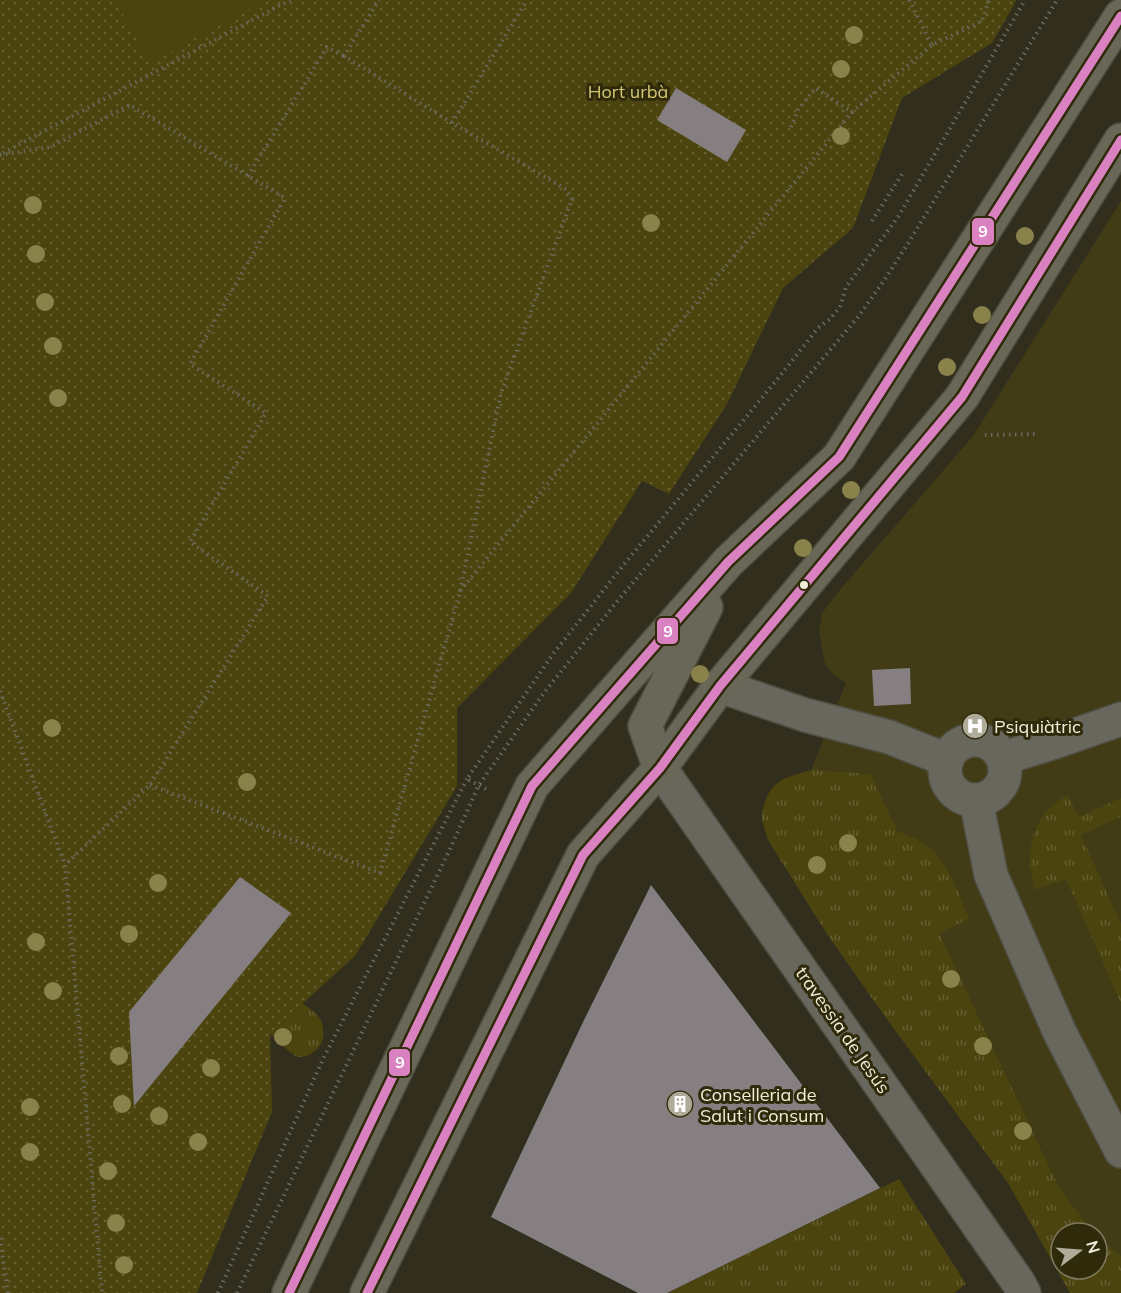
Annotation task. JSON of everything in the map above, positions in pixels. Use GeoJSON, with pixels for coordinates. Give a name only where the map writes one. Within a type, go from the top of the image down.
{"type":"FeatureCollection","features":[{"type":"Feature","properties":{"kind":"main road"},"geometry":{"type":"LineString","coordinates":[[289,1293],[532,786],[728,562],[840,457],[1121,16]]}},
{"type":"Feature","properties":{"kind":"main road"},"geometry":{"type":"LineString","coordinates":[[368,1293],[583,855],[660,768],[720,686],[962,397],[1121,140]]}},
{"type":"Feature","properties":{"kind":"main road"},"geometry":{"type":"LineString","coordinates":[[660,768],[645,726],[728,562]]}},
{"type":"Feature","properties":{"kind":"street"},"geometry":{"type":"LineString","coordinates":[[720,686],[805,715],[889,737],[946,760]]}},
{"type":"Feature","properties":{"kind":"street"},"geometry":{"type":"LineString","coordinates":[[1004,758],[1121,719]]}},
{"type":"Feature","properties":{"kind":"street"},"geometry":{"type":"LineString","coordinates":[[979,739],[994,745],[1004,758],[1006,773],[1001,787],[990,796],[976,800],[966,799],[951,788],[946,779],[946,760],[951,752],[963,742],[979,739]]}},
{"type":"Feature","properties":{"kind":"street","name":"travessia de Jesús"},"geometry":{"type":"LineString","coordinates":[[660,768],[1024,1293]]}},
{"type":"Feature","properties":{"kind":"street"},"geometry":{"type":"LineString","coordinates":[[976,800],[991,874],[1060,1033],[1121,1151]]}},
{"type":"Feature","properties":{"kind":"path"},"geometry":{"type":"LineString","coordinates":[[0,155],[290,0]]}},
{"type":"Feature","properties":{"kind":"path"},"geometry":{"type":"LineString","coordinates":[[344,56],[379,0]]}},
{"type":"Feature","properties":{"kind":"path"},"geometry":{"type":"LineString","coordinates":[[452,123],[527,0]]}},
{"type":"Feature","properties":{"kind":"path"},"geometry":{"type":"LineString","coordinates":[[909,0],[932,45]]}},
{"type":"Feature","properties":{"kind":"path"},"geometry":{"type":"LineString","coordinates":[[460,592],[852,112],[932,45],[982,21],[989,0]]}},
{"type":"Feature","properties":{"kind":"path"},"geometry":{"type":"LineString","coordinates":[[218,1293],[323,1059],[467,779],[573,628],[818,328],[840,307],[846,287],[898,217],[1025,0]]}},
{"type":"Feature","properties":{"kind":"path"},"geometry":{"type":"LineString","coordinates":[[150,785],[380,873],[460,592],[501,393],[572,200],[566,189],[327,47],[248,176]]}},
{"type":"Feature","properties":{"kind":"path"},"geometry":{"type":"LineString","coordinates":[[791,127],[798,110],[815,88],[852,112]]}},
{"type":"Feature","properties":{"kind":"path"},"geometry":{"type":"LineString","coordinates":[[0,155],[50,147],[130,105],[285,198],[190,364],[266,413],[190,542],[268,596],[150,785],[65,865]]}},
{"type":"Feature","properties":{"kind":"path"},"geometry":{"type":"LineString","coordinates":[[872,221],[904,171]]}},
{"type":"Feature","properties":{"kind":"path"},"geometry":{"type":"LineString","coordinates":[[980,435],[1039,434]]}},
{"type":"Feature","properties":{"kind":"path"},"geometry":{"type":"LineString","coordinates":[[0,691],[65,865],[102,1293]]}},
{"type":"Feature","properties":{"kind":"path"},"geometry":{"type":"LineString","coordinates":[[467,779],[487,790]]}},
{"type":"Feature","properties":{"kind":"path"},"geometry":{"type":"LineString","coordinates":[[0,1238],[8,1293]]}},
{"type":"Feature","properties":{"kind":"shaded area","name":"Psiquiàtric"},"geometry":{"type":"Polygon","coordinates":[[[1121,201],[1121,1293],[1070,1293],[1063,1281],[1109,1281],[1109,1221],[1049,1221],[1049,1256],[1008,1183],[827,934],[768,840],[762,820],[766,798],[773,787],[783,779],[811,770],[846,683],[836,677],[825,664],[819,632],[822,613],[973,436],[1121,201]]]}},
{"type":"Feature","properties":{"kind":"green space","name":"Hort urbà"},"geometry":{"type":"Polygon","coordinates":[[[0,0],[1016,0],[992,43],[902,98],[853,228],[783,288],[727,404],[669,494],[642,481],[571,593],[457,708],[457,786],[355,956],[270,1033],[272,1112],[197,1293],[0,1293],[0,0]]]}},
{"type":"Feature","properties":{"kind":"green space"},"geometry":{"type":"Polygon","coordinates":[[[115,0],[267,0],[149,63],[115,0]]]}},
{"type":"Feature","properties":{"kind":"green space"},"geometry":{"type":"Polygon","coordinates":[[[811,770],[870,774],[898,832],[923,843],[947,869],[969,919],[939,933],[1058,1186],[1084,1221],[1049,1221],[1049,1256],[1008,1183],[827,934],[768,840],[762,812],[769,793],[783,779],[811,770]]]}},
{"type":"Feature","properties":{"kind":"green space"},"geometry":{"type":"Polygon","coordinates":[[[1067,795],[1079,817],[1121,798],[1121,817],[1081,835],[1121,924],[1121,1003],[1066,879],[1035,890],[1032,880],[1030,860],[1035,831],[1047,810],[1067,795]]]}},
{"type":"Feature","properties":{"kind":"green space"},"geometry":{"type":"Polygon","coordinates":[[[291,997],[315,1013],[323,1026],[320,1046],[312,1053],[302,1057],[292,1053],[269,1033],[291,997]]]}},
{"type":"Feature","properties":{"kind":"green space"},"geometry":{"type":"Polygon","coordinates":[[[899,1179],[966,1284],[954,1293],[667,1293],[899,1179]]]}},
{"type":"Feature","properties":{"kind":"green space"},"geometry":{"type":"Polygon","coordinates":[[[1109,1246],[1121,1256],[1121,1293],[1070,1293],[1063,1281],[1109,1281],[1109,1246]]]}},
{"type":"Feature","properties":{"kind":"building"},"geometry":{"type":"Polygon","coordinates":[[[676,88],[746,130],[727,162],[657,120],[676,88]]]}},
{"type":"Feature","properties":{"kind":"building"},"geometry":{"type":"Polygon","coordinates":[[[910,668],[911,704],[874,706],[872,670],[910,668]]]}},
{"type":"Feature","properties":{"kind":"building"},"geometry":{"type":"Polygon","coordinates":[[[240,877],[291,913],[134,1106],[129,1012],[240,877]]]}},
{"type":"Feature","properties":{"kind":"building","name":"Conselleria de Salut i Consum"},"geometry":{"type":"Polygon","coordinates":[[[651,885],[880,1188],[667,1293],[638,1293],[491,1217],[651,885]]]}},
{"type":"Feature","properties":{"kind":"transit line","name":"9"},"geometry":{"type":"LineString","coordinates":[[289,1293],[532,786],[728,562],[839,457],[1121,16]]}},
{"type":"Feature","properties":{"kind":"transit line","name":"9"},"geometry":{"type":"LineString","coordinates":[[367,1293],[583,855],[660,768],[720,686],[962,397],[1121,140]]}},
{"type":"Feature","properties":{"kind":"place","name":"Psiquiàtric"},"geometry":{"type":"Point","coordinates":[975,726]}},
{"type":"Feature","properties":{"kind":"place","name":"Conselleria de Salut i Consum"},"geometry":{"type":"Point","coordinates":[680,1104]}}]}
